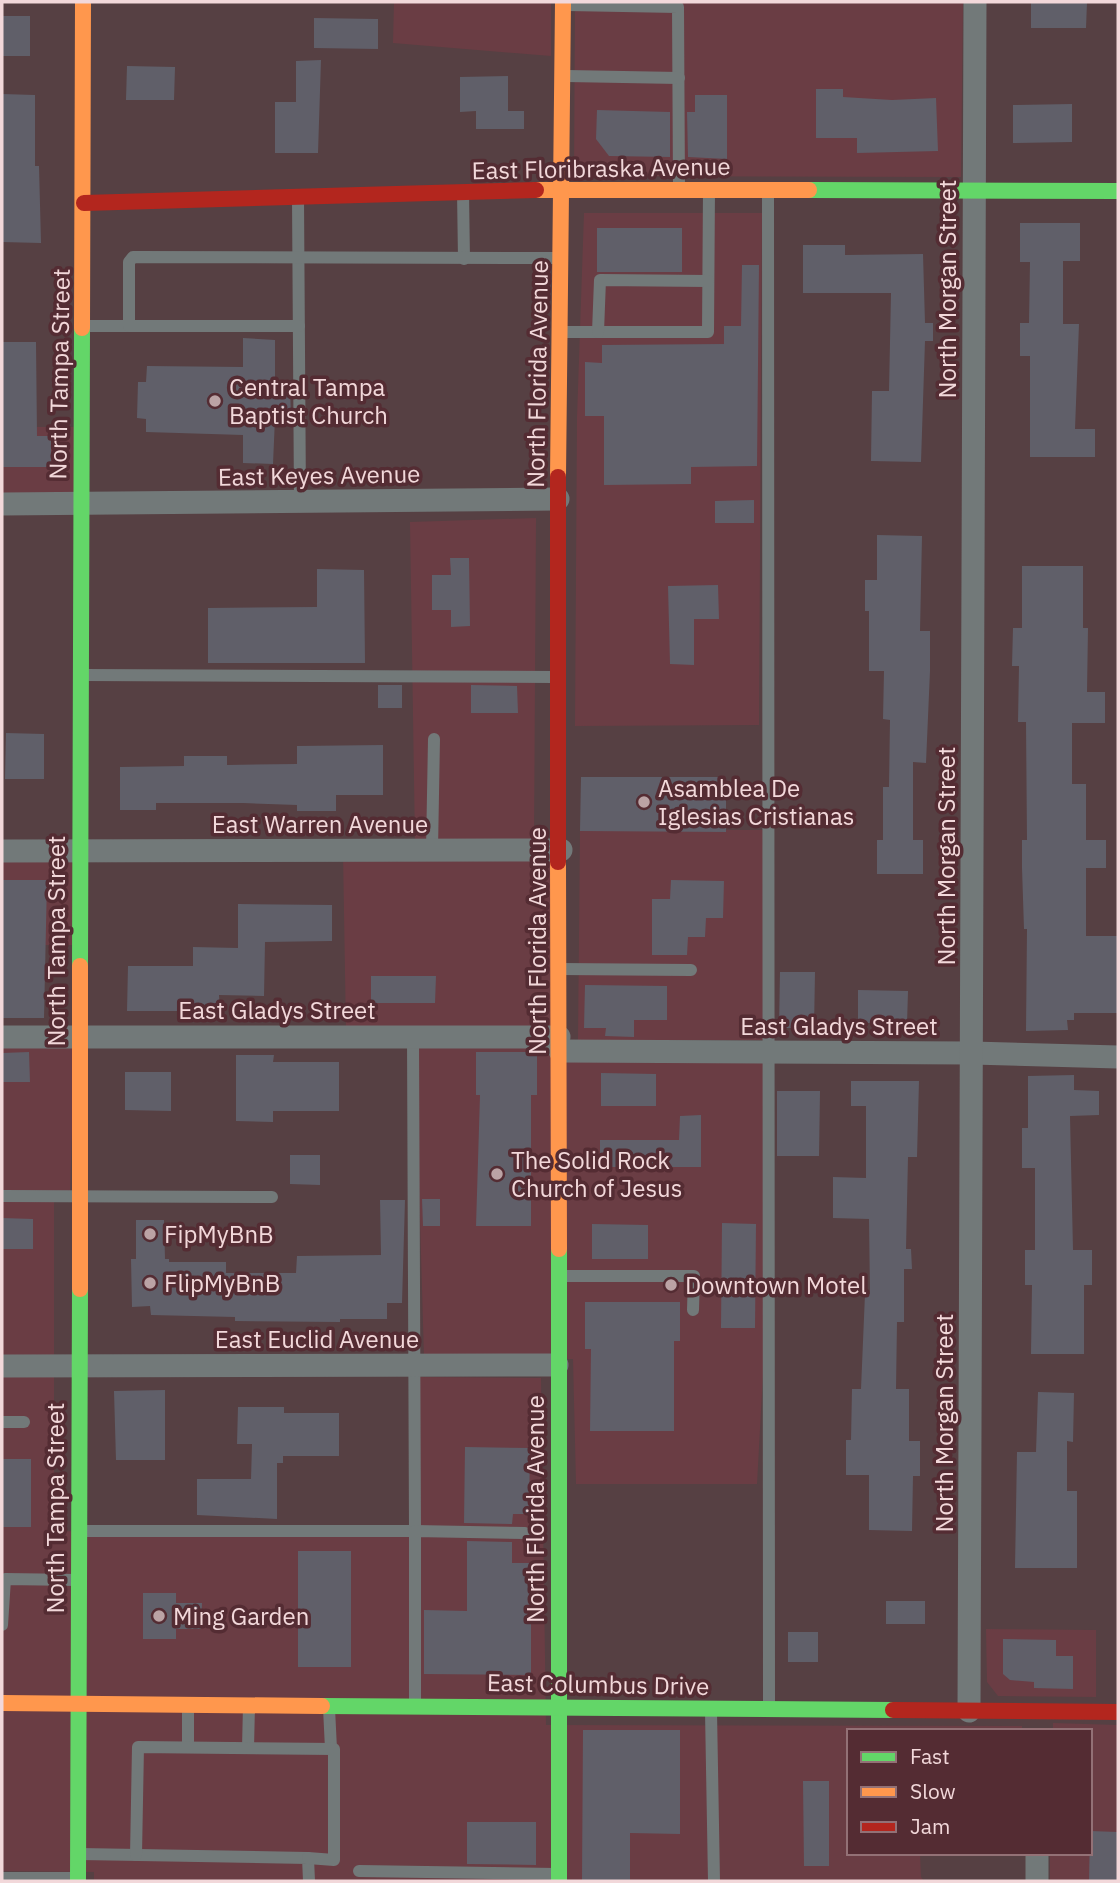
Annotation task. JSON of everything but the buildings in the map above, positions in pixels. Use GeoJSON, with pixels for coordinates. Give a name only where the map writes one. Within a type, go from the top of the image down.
{"type":"FeatureCollection","features":[{"type":"Feature","properties":{"kind":"main road","name":"North Tampa Street"},"geometry":{"type":"LineString","coordinates":[[78,1880],[78,1037],[83,2]]}},
{"type":"Feature","properties":{"kind":"main road","name":"North Florida Avenue"},"geometry":{"type":"LineString","coordinates":[[559,1877],[557,1365],[561,850],[558,499],[563,3]]}},
{"type":"Feature","properties":{"kind":"main road","name":"East Floribraska Avenue"},"geometry":{"type":"LineString","coordinates":[[84,203],[563,189],[1118,191]]}},
{"type":"Feature","properties":{"kind":"main road","name":"East Columbus Drive"},"geometry":{"type":"LineString","coordinates":[[2,1703],[415,1704],[969,1711],[1038,1721],[1118,1712]]}},
{"type":"Feature","properties":{"kind":"street","name":"North Morgan Street"},"geometry":{"type":"LineString","coordinates":[[969,1711],[975,2]]}},
{"type":"Feature","properties":{"kind":"street","name":"East Keyes Avenue"},"geometry":{"type":"LineString","coordinates":[[2,504],[558,499]]}},
{"type":"Feature","properties":{"kind":"street","name":"East Warren Avenue"},"geometry":{"type":"LineString","coordinates":[[2,851],[561,850]]}},
{"type":"Feature","properties":{"kind":"street","name":"East Gladys Street"},"geometry":{"type":"LineString","coordinates":[[2,1037],[413,1037],[769,1052],[1118,1057]]}},
{"type":"Feature","properties":{"kind":"street","name":"East Euclid Avenue"},"geometry":{"type":"LineString","coordinates":[[2,1366],[557,1365]]}},
{"type":"Feature","properties":{"kind":"street"},"geometry":{"type":"LineString","coordinates":[[1037,1855],[1037,1881]]}},
{"type":"Feature","properties":{"kind":"lane"},"geometry":{"type":"LineString","coordinates":[[563,3],[678,7],[679,189]]}},
{"type":"Feature","properties":{"kind":"lane"},"geometry":{"type":"LineString","coordinates":[[563,76],[679,78]]}},
{"type":"Feature","properties":{"kind":"lane"},"geometry":{"type":"LineString","coordinates":[[561,332],[708,332],[709,189]]}},
{"type":"Feature","properties":{"kind":"lane"},"geometry":{"type":"LineString","coordinates":[[768,189],[769,1708]]}},
{"type":"Feature","properties":{"kind":"lane"},"geometry":{"type":"LineString","coordinates":[[463,192],[464,259]]}},
{"type":"Feature","properties":{"kind":"lane"},"geometry":{"type":"LineString","coordinates":[[298,197],[300,502]]}},
{"type":"Feature","properties":{"kind":"lane"},"geometry":{"type":"LineString","coordinates":[[129,326],[129,262],[133,257],[562,257]]}},
{"type":"Feature","properties":{"kind":"lane"},"geometry":{"type":"LineString","coordinates":[[598,332],[600,280],[708,281]]}},
{"type":"Feature","properties":{"kind":"lane"},"geometry":{"type":"LineString","coordinates":[[83,326],[299,326]]}},
{"type":"Feature","properties":{"kind":"lane"},"geometry":{"type":"LineString","coordinates":[[80,675],[560,677]]}},
{"type":"Feature","properties":{"kind":"lane"},"geometry":{"type":"LineString","coordinates":[[432,850],[435,739]]}},
{"type":"Feature","properties":{"kind":"lane"},"geometry":{"type":"LineString","coordinates":[[560,969],[691,970]]}},
{"type":"Feature","properties":{"kind":"lane"},"geometry":{"type":"LineString","coordinates":[[413,1037],[415,1704]]}},
{"type":"Feature","properties":{"kind":"lane"},"geometry":{"type":"LineString","coordinates":[[2,1196],[271,1197]]}},
{"type":"Feature","properties":{"kind":"lane"},"geometry":{"type":"LineString","coordinates":[[558,1276],[694,1276],[693,1310]]}},
{"type":"Feature","properties":{"kind":"lane"},"geometry":{"type":"LineString","coordinates":[[2,1422],[24,1422]]}},
{"type":"Feature","properties":{"kind":"lane"},"geometry":{"type":"LineString","coordinates":[[78,1531],[525,1533]]}},
{"type":"Feature","properties":{"kind":"lane"},"geometry":{"type":"LineString","coordinates":[[2,1625],[5,1579],[78,1580]]}},
{"type":"Feature","properties":{"kind":"lane"},"geometry":{"type":"LineString","coordinates":[[188,1704],[188,1747]]}},
{"type":"Feature","properties":{"kind":"lane"},"geometry":{"type":"LineString","coordinates":[[248,1748],[249,1704]]}},
{"type":"Feature","properties":{"kind":"lane"},"geometry":{"type":"LineString","coordinates":[[78,1853],[334,1860],[334,1749],[331,1749],[329,1704]]}},
{"type":"Feature","properties":{"kind":"lane"},"geometry":{"type":"LineString","coordinates":[[711,1707],[714,1881]]}},
{"type":"Feature","properties":{"kind":"lane"},"geometry":{"type":"LineString","coordinates":[[136,1855],[138,1747],[331,1749]]}},
{"type":"Feature","properties":{"kind":"lane"},"geometry":{"type":"LineString","coordinates":[[308,1858],[309,1881]]}},
{"type":"Feature","properties":{"kind":"lane"},"geometry":{"type":"LineString","coordinates":[[359,1871],[559,1877]]}},
{"type":"Feature","properties":{"kind":"lane"},"geometry":{"type":"LineString","coordinates":[[2,1878],[78,1880]]}},
{"type":"Feature","properties":{"kind":"shaded area"},"geometry":{"type":"Polygon","coordinates":[[[394,2],[551,2],[551,56],[393,43],[394,2]]]}},
{"type":"Feature","properties":{"kind":"shaded area"},"geometry":{"type":"Polygon","coordinates":[[[575,2],[963,2],[961,177],[574,176],[575,2]]]}},
{"type":"Feature","properties":{"kind":"shaded area"},"geometry":{"type":"Polygon","coordinates":[[[584,213],[762,213],[759,725],[575,726],[577,418],[584,213]]]}},
{"type":"Feature","properties":{"kind":"shaded area"},"geometry":{"type":"Polygon","coordinates":[[[2,427],[77,427],[77,501],[2,501],[2,427]]]}},
{"type":"Feature","properties":{"kind":"shaded area"},"geometry":{"type":"Polygon","coordinates":[[[536,518],[534,842],[415,843],[410,522],[536,518]]]}},
{"type":"Feature","properties":{"kind":"shaded area"},"geometry":{"type":"Polygon","coordinates":[[[580,830],[767,830],[767,1040],[578,1040],[580,830]]]}},
{"type":"Feature","properties":{"kind":"shaded area"},"geometry":{"type":"Polygon","coordinates":[[[77,851],[77,945],[2,945],[2,853],[77,851]]]}},
{"type":"Feature","properties":{"kind":"shaded area"},"geometry":{"type":"Polygon","coordinates":[[[343,852],[558,852],[558,1032],[346,1032],[343,852]]]}},
{"type":"Feature","properties":{"kind":"shaded area"},"geometry":{"type":"Polygon","coordinates":[[[75,1037],[70,1194],[2,1194],[2,1038],[75,1037]]]}},
{"type":"Feature","properties":{"kind":"shaded area"},"geometry":{"type":"Polygon","coordinates":[[[542,1044],[765,1061],[766,1319],[757,1484],[576,1484],[573,1359],[424,1358],[415,1045],[542,1044]]]}},
{"type":"Feature","properties":{"kind":"shaded area"},"geometry":{"type":"Polygon","coordinates":[[[2,1199],[54,1199],[54,1531],[419,1536],[419,1377],[541,1378],[546,1725],[1022,1726],[1022,1729],[847,1729],[847,1855],[920,1855],[921,1877],[924,1881],[94,1881],[94,1872],[2,1871],[2,1199]]]}},
{"type":"Feature","properties":{"kind":"shaded area"},"geometry":{"type":"Polygon","coordinates":[[[986,1629],[1096,1630],[1096,1697],[998,1696],[987,1682],[986,1629]]]}},
{"type":"Feature","properties":{"kind":"shaded area"},"geometry":{"type":"Polygon","coordinates":[[[1053,1723],[1118,1725],[1118,1881],[1050,1881],[1050,1855],[1092,1855],[1092,1729],[1053,1729],[1053,1723]]]}},
{"type":"Feature","properties":{"kind":"traffic: fast"},"geometry":{"type":"LineString","coordinates":[[809,190],[1118,191]]}},
{"type":"Feature","properties":{"kind":"traffic: fast"},"geometry":{"type":"LineString","coordinates":[[80,966],[82,328]]}},
{"type":"Feature","properties":{"kind":"traffic: fast"},"geometry":{"type":"LineString","coordinates":[[559,1249],[559,1881]]}},
{"type":"Feature","properties":{"kind":"traffic: fast"},"geometry":{"type":"LineString","coordinates":[[78,1881],[80,1289]]}},
{"type":"Feature","properties":{"kind":"traffic: fast"},"geometry":{"type":"LineString","coordinates":[[322,1706],[893,1710]]}},
{"type":"Feature","properties":{"kind":"traffic: slow"},"geometry":{"type":"LineString","coordinates":[[82,328],[83,2]]}},
{"type":"Feature","properties":{"kind":"traffic: slow"},"geometry":{"type":"LineString","coordinates":[[558,477],[563,2]]}},
{"type":"Feature","properties":{"kind":"traffic: slow"},"geometry":{"type":"LineString","coordinates":[[536,190],[809,190]]}},
{"type":"Feature","properties":{"kind":"traffic: slow"},"geometry":{"type":"LineString","coordinates":[[558,862],[559,1249]]}},
{"type":"Feature","properties":{"kind":"traffic: slow"},"geometry":{"type":"LineString","coordinates":[[80,966],[80,1289]]}},
{"type":"Feature","properties":{"kind":"traffic: slow"},"geometry":{"type":"LineString","coordinates":[[2,1703],[322,1706]]}},
{"type":"Feature","properties":{"kind":"traffic: jam"},"geometry":{"type":"LineString","coordinates":[[84,203],[536,190]]}},
{"type":"Feature","properties":{"kind":"traffic: jam"},"geometry":{"type":"LineString","coordinates":[[558,477],[558,862]]}},
{"type":"Feature","properties":{"kind":"traffic: jam"},"geometry":{"type":"LineString","coordinates":[[893,1710],[1118,1712]]}},
{"type":"Feature","properties":{"kind":"place","name":"Central Tampa Baptist Church"},"geometry":{"type":"Point","coordinates":[215,401]}},
{"type":"Feature","properties":{"kind":"place","name":"Asamblea De Iglesias Cristianas"},"geometry":{"type":"Point","coordinates":[644,802]}},
{"type":"Feature","properties":{"kind":"place","name":"The Solid Rock Church of Jesus"},"geometry":{"type":"Point","coordinates":[497,1174]}},
{"type":"Feature","properties":{"kind":"place","name":"FipMyBnB"},"geometry":{"type":"Point","coordinates":[150,1234]}},
{"type":"Feature","properties":{"kind":"place","name":"FlipMyBnB"},"geometry":{"type":"Point","coordinates":[150,1283]}},
{"type":"Feature","properties":{"kind":"place","name":"Downtown Motel"},"geometry":{"type":"Point","coordinates":[671,1285]}},
{"type":"Feature","properties":{"kind":"place","name":"Ming Garden"},"geometry":{"type":"Point","coordinates":[159,1616]}}]}
